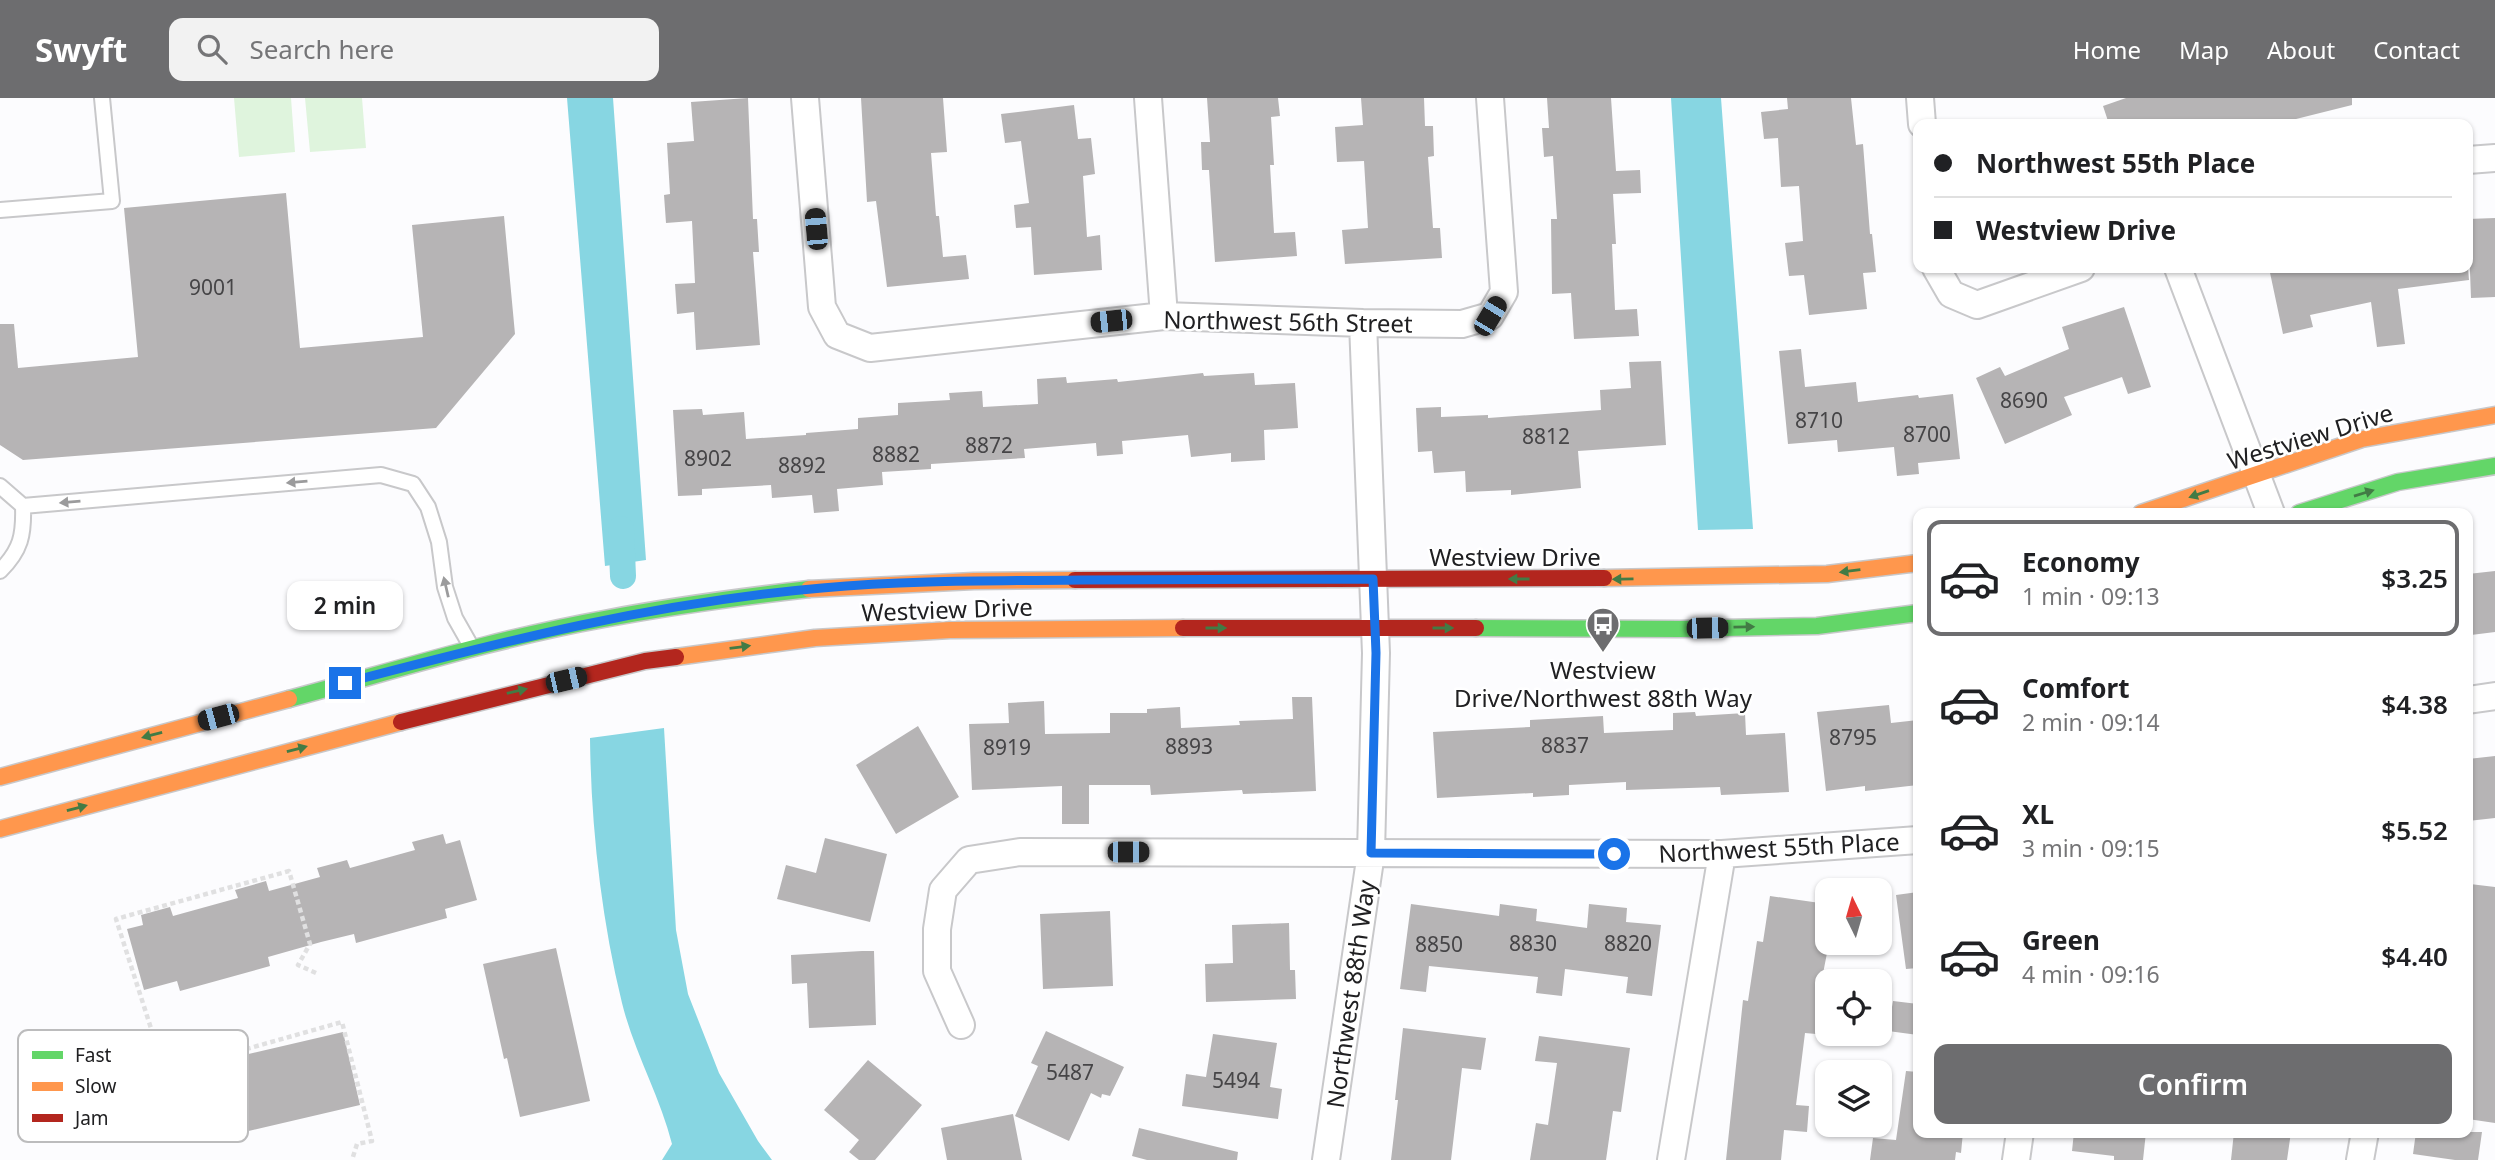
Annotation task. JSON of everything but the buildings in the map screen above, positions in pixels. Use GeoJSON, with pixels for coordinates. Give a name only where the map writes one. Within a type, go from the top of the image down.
{"type":"FeatureCollection","features":[{"type":"Feature","properties":{"kind":"street","name":"Northwest 56th Street"},"geometry":{"type":"LineString","coordinates":[[806,98],[822,307],[837,335],[870,348],[1164,316],[1462,324],[1490,316],[1504,292],[1490,98]]}},
{"type":"Feature","properties":{"kind":"street"},"geometry":{"type":"LineString","coordinates":[[1148,98],[1164,316]]}},
{"type":"Feature","properties":{"kind":"street"},"geometry":{"type":"LineString","coordinates":[[1920,98],[1922,119]]}},
{"type":"Feature","properties":{"kind":"street"},"geometry":{"type":"LineString","coordinates":[[2473,160],[2495,158]]}},
{"type":"Feature","properties":{"kind":"street"},"geometry":{"type":"LineString","coordinates":[[1939,273],[1951,294],[1978,305],[2067,273]]}},
{"type":"Feature","properties":{"kind":"street"},"geometry":{"type":"LineString","coordinates":[[2180,273],[2269,508]]}},
{"type":"Feature","properties":{"kind":"street","name":"Northwest 88th Way"},"geometry":{"type":"LineString","coordinates":[[1326,1160],[1371,853],[1376,653],[1363,323]]}},
{"type":"Feature","properties":{"kind":"street","name":"Westview Drive"},"geometry":{"type":"LineString","coordinates":[[2156,508],[2362,439],[2495,415]]}},
{"type":"Feature","properties":{"kind":"street"},"geometry":{"type":"LineString","coordinates":[[2315,508],[2398,482],[2495,466]]}},
{"type":"Feature","properties":{"kind":"street","name":"Westview Drive"},"geometry":{"type":"LineString","coordinates":[[0,777],[472,649],[602,619],[730,598],[834,587],[974,581],[1748,576],[1827,574],[1913,564]]}},
{"type":"Feature","properties":{"kind":"street","name":"Westview Drive"},"geometry":{"type":"LineString","coordinates":[[4,822],[645,661],[815,638],[950,630],[1375,627],[1680,629],[1816,626],[1913,614]]}},
{"type":"Feature","properties":{"kind":"street"},"geometry":{"type":"LineString","coordinates":[[2473,699],[2495,696]]}},
{"type":"Feature","properties":{"kind":"street","name":"Northwest 55th Place"},"geometry":{"type":"LineString","coordinates":[[961,1026],[937,971],[937,929],[943,890],[969,860],[1020,852],[1722,854],[1913,840]]}},
{"type":"Feature","properties":{"kind":"street"},"geometry":{"type":"LineString","coordinates":[[1671,1160],[1722,854]]}},
{"type":"Feature","properties":{"kind":"street"},"geometry":{"type":"LineString","coordinates":[[2016,1160],[2020,1138]]}},
{"type":"Feature","properties":{"kind":"street"},"geometry":{"type":"LineString","coordinates":[[2360,1160],[2364,1138]]}},
{"type":"Feature","properties":{"kind":"lane"},"geometry":{"type":"LineString","coordinates":[[0,209],[112,201],[102,98]]}},
{"type":"Feature","properties":{"kind":"lane"},"geometry":{"type":"LineString","coordinates":[[0,486],[23,506],[382,475],[414,484],[428,507],[436,532],[445,587],[454,618],[472,649]]}},
{"type":"Feature","properties":{"kind":"lane"},"geometry":{"type":"LineString","coordinates":[[0,572],[10,561],[24,532],[23,506]]}},
{"type":"Feature","properties":{"kind":"path"},"geometry":{"type":"LineString","coordinates":[[152,1030],[116,919],[289,871],[310,944],[298,965],[316,973]]}},
{"type":"Feature","properties":{"kind":"path"},"geometry":{"type":"LineString","coordinates":[[248,1049],[342,1022],[372,1141],[357,1144],[352,1160]]}},
{"type":"Feature","properties":{"kind":"green space"},"geometry":{"type":"Polygon","coordinates":[[[234,98],[291,98],[295,152],[239,157],[234,98]]]}},
{"type":"Feature","properties":{"kind":"green space"},"geometry":{"type":"Polygon","coordinates":[[[305,98],[362,98],[366,148],[310,152],[305,98]]]}},
{"type":"Feature","properties":{"kind":"water"},"geometry":{"type":"Polygon","coordinates":[[[567,98],[613,98],[646,560],[605,566],[567,98]]]}},
{"type":"Feature","properties":{"kind":"water"},"geometry":{"type":"Polygon","coordinates":[[[1671,98],[1721,98],[1753,529],[1698,530],[1671,98]]]}},
{"type":"Feature","properties":{"kind":"water"},"geometry":{"type":"Polygon","coordinates":[[[664,728],[676,930],[688,994],[719,1073],[772,1160],[662,1160],[672,1144],[622,1003],[608,938],[599,871],[592,804],[590,738],[664,728]]]}},
{"type":"Feature","properties":{"kind":"waterway"},"geometry":{"type":"LineString","coordinates":[[621,529],[623,576]]}},
{"type":"Feature","properties":{"kind":"traffic: fast"},"geometry":{"type":"LineString","coordinates":[[2315,508],[2398,482],[2495,466]]}},
{"type":"Feature","properties":{"kind":"traffic: fast"},"geometry":{"type":"LineString","coordinates":[[289,699],[564,627],[681,606],[809,589]]}},
{"type":"Feature","properties":{"kind":"traffic: fast"},"geometry":{"type":"LineString","coordinates":[[1476,628],[1680,629],[1817,626],[1913,614]]}},
{"type":"Feature","properties":{"kind":"traffic: slow"},"geometry":{"type":"LineString","coordinates":[[2156,508],[2362,439],[2495,415]]}},
{"type":"Feature","properties":{"kind":"traffic: slow"},"geometry":{"type":"LineString","coordinates":[[1604,578],[1827,574],[1913,564]]}},
{"type":"Feature","properties":{"kind":"traffic: slow"},"geometry":{"type":"LineString","coordinates":[[809,589],[974,581],[1075,580]]}},
{"type":"Feature","properties":{"kind":"traffic: slow"},"geometry":{"type":"LineString","coordinates":[[676,657],[815,638],[950,630],[1183,628]]}},
{"type":"Feature","properties":{"kind":"traffic: slow"},"geometry":{"type":"LineString","coordinates":[[0,777],[289,699]]}},
{"type":"Feature","properties":{"kind":"traffic: slow"},"geometry":{"type":"LineString","coordinates":[[0,829],[401,722]]}},
{"type":"Feature","properties":{"kind":"traffic: jam"},"geometry":{"type":"LineString","coordinates":[[1075,580],[1604,578]]}},
{"type":"Feature","properties":{"kind":"traffic: jam"},"geometry":{"type":"LineString","coordinates":[[1183,628],[1476,628]]}},
{"type":"Feature","properties":{"kind":"traffic: jam"},"geometry":{"type":"LineString","coordinates":[[401,722],[645,661],[676,657]]}},
{"type":"Feature","properties":{"kind":"place","name":"Westview Drive/Northwest 88th Way"},"geometry":{"type":"Point","coordinates":[1603,654]}},
{"type":"Feature","properties":{"kind":"route"},"geometry":{"type":"LineString","coordinates":[[345,683],[472,649],[602,619],[821,588],[974,581],[1373,579],[1376,653],[1371,853],[1614,854]]}}]}
